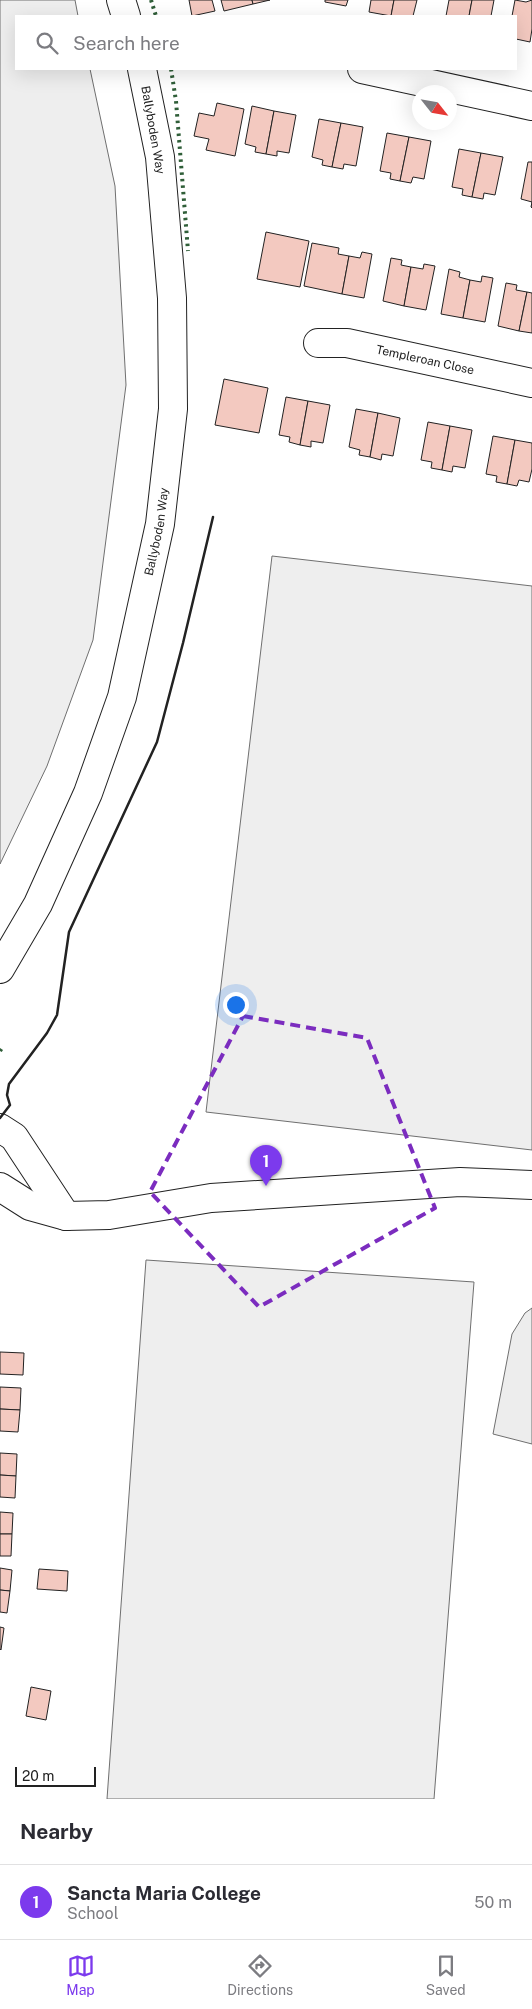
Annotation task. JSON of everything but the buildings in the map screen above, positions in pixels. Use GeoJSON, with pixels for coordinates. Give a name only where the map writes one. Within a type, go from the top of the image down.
{"type":"FeatureCollection","features":[{"type":"Feature","properties":{"kind":"main road"},"geometry":{"type":"LineString","coordinates":[[121,0],[126,15]]}},
{"type":"Feature","properties":{"kind":"main road","name":"Ballyboden Way"},"geometry":{"type":"LineString","coordinates":[[0,969],[38,904],[88,793],[122,697],[160,524],[173,409],[172,298],[160,157],[142,70]]}},
{"type":"Feature","properties":{"kind":"main road"},"geometry":{"type":"LineString","coordinates":[[367,70],[532,106]]}},
{"type":"Feature","properties":{"kind":"main road","name":"Templeroan Close"},"geometry":{"type":"LineString","coordinates":[[318,343],[347,343],[532,384]]}},
{"type":"Feature","properties":{"kind":"main road"},"geometry":{"type":"LineString","coordinates":[[0,1128],[14,1137],[66,1216]]}},
{"type":"Feature","properties":{"kind":"main road"},"geometry":{"type":"LineString","coordinates":[[0,1187],[30,1206],[66,1216],[109,1215],[231,1196],[460,1182],[532,1185]]}},
{"type":"Feature","properties":{"kind":"highlighted area"},"geometry":{"type":"Polygon","coordinates":[[[243,1016],[367,1038],[435,1208],[259,1307],[150,1192],[243,1016]]]}},
{"type":"Feature","properties":{"kind":"shaded area"},"geometry":{"type":"Polygon","coordinates":[[[0,0],[75,0],[78,15],[15,15],[15,70],[90,70],[115,186],[126,385],[93,640],[47,766],[0,864],[0,0]]]}},
{"type":"Feature","properties":{"kind":"shaded area"},"geometry":{"type":"Polygon","coordinates":[[[272,556],[532,586],[532,1150],[206,1112],[272,556]]]}},
{"type":"Feature","properties":{"kind":"shaded area"},"geometry":{"type":"Polygon","coordinates":[[[146,1260],[474,1282],[434,1799],[107,1799],[146,1260]]]}},
{"type":"Feature","properties":{"kind":"shaded area"},"geometry":{"type":"Polygon","coordinates":[[[532,1308],[532,1444],[493,1434],[512,1334],[525,1313],[532,1308]]]}},
{"type":"Feature","properties":{"kind":"hedge"},"geometry":{"type":"LineString","coordinates":[[151,0],[156,15]]}},
{"type":"Feature","properties":{"kind":"hedge"},"geometry":{"type":"LineString","coordinates":[[171,70],[176,101],[188,251]]}},
{"type":"Feature","properties":{"kind":"hedge"},"geometry":{"type":"LineString","coordinates":[[0,1051],[3,1046]]}},
{"type":"Feature","properties":{"kind":"wall"},"geometry":{"type":"LineString","coordinates":[[0,1118],[10,1105],[7,1095],[9,1084],[47,1033],[57,1015],[69,932],[157,742],[213,517]]}},
{"type":"Feature","properties":{"kind":"place","name":"Sancta Maria College"},"geometry":{"type":"Point","coordinates":[266,1186]}}]}
